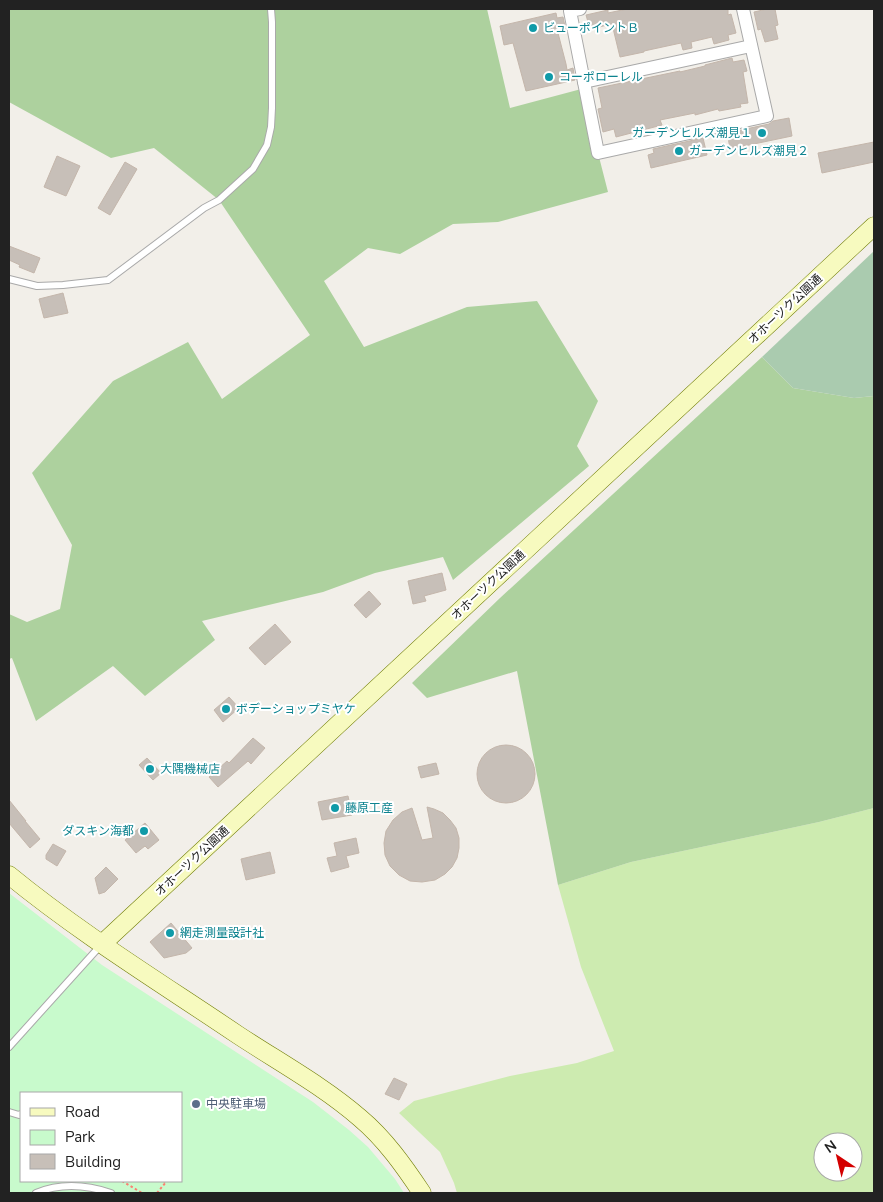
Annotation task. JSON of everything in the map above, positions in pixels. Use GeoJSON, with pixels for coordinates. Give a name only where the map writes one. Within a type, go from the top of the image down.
{"type":"FeatureCollection","features":[{"type":"Feature","properties":{"kind":"street"},"geometry":{"type":"LineString","coordinates":[[580,9],[570,11],[598,153],[767,116],[743,9]]}},
{"type":"Feature","properties":{"kind":"street"},"geometry":{"type":"LineString","coordinates":[[584,82],[751,46]]}},
{"type":"Feature","properties":{"kind":"street","name":"オホーツク公園通"},"geometry":{"type":"LineString","coordinates":[[102,944],[874,226]]}},
{"type":"Feature","properties":{"kind":"street"},"geometry":{"type":"LineString","coordinates":[[9,875],[43,903],[102,944],[322,1089],[360,1117],[381,1138],[405,1167],[422,1193]]}},
{"type":"Feature","properties":{"kind":"lane"},"geometry":{"type":"LineString","coordinates":[[9,279],[37,286],[108,280],[204,208],[219,200],[253,170],[267,145],[271,127],[271,9]]}},
{"type":"Feature","properties":{"kind":"lane"},"geometry":{"type":"LineString","coordinates":[[9,1047],[102,944]]}},
{"type":"Feature","properties":{"kind":"lane"},"geometry":{"type":"LineString","coordinates":[[36,1193],[61,1187],[81,1186],[111,1193]]}},
{"type":"Feature","properties":{"kind":"path"},"geometry":{"type":"LineString","coordinates":[[124,1182],[142,1193]]}},
{"type":"Feature","properties":{"kind":"path"},"geometry":{"type":"LineString","coordinates":[[157,1193],[164,1182]]}},
{"type":"Feature","properties":{"kind":"green space"},"geometry":{"type":"Polygon","coordinates":[[[9,9],[487,9],[510,108],[585,88],[608,192],[498,222],[453,224],[400,254],[368,248],[324,281],[364,347],[467,307],[537,301],[598,401],[577,446],[589,466],[453,580],[443,557],[375,573],[323,592],[202,621],[215,640],[145,696],[113,666],[36,721],[12,658],[9,659],[9,614],[27,622],[60,609],[72,545],[32,473],[113,381],[188,342],[222,399],[310,335],[219,200],[154,148],[111,158],[9,102],[9,9]]]}},
{"type":"Feature","properties":{"kind":"green space"},"geometry":{"type":"Polygon","coordinates":[[[874,251],[874,396],[854,398],[793,388],[762,357],[874,251]]]}},
{"type":"Feature","properties":{"kind":"green space"},"geometry":{"type":"Polygon","coordinates":[[[762,357],[793,388],[854,398],[874,396],[874,808],[819,822],[631,862],[558,885],[517,671],[427,698],[412,683],[500,598],[762,357]]]}},
{"type":"Feature","properties":{"kind":"green space"},"geometry":{"type":"Polygon","coordinates":[[[874,808],[874,1193],[457,1193],[440,1152],[399,1113],[414,1101],[510,1076],[577,1063],[614,1051],[581,967],[558,885],[631,862],[819,822],[874,808]]]}},
{"type":"Feature","properties":{"kind":"green space"},"geometry":{"type":"Polygon","coordinates":[[[9,893],[102,965],[313,1102],[368,1147],[395,1179],[404,1193],[9,1193],[9,893]]]}},
{"type":"Feature","properties":{"kind":"building"},"geometry":{"type":"Polygon","coordinates":[[[627,9],[728,9],[728,15],[731,14],[736,33],[728,35],[729,40],[714,44],[712,37],[691,42],[692,48],[683,50],[681,43],[620,57],[612,24],[590,29],[586,15],[608,10],[608,13],[627,9]]]}},
{"type":"Feature","properties":{"kind":"building"},"geometry":{"type":"Polygon","coordinates":[[[775,9],[778,25],[775,26],[778,39],[765,42],[761,29],[758,30],[754,12],[775,9]]]}},
{"type":"Feature","properties":{"kind":"building"},"geometry":{"type":"Polygon","coordinates":[[[556,13],[557,18],[563,17],[566,31],[558,33],[567,70],[573,68],[575,80],[526,91],[513,43],[504,45],[500,26],[556,13]]]}},
{"type":"Feature","properties":{"kind":"building"},"geometry":{"type":"Polygon","coordinates":[[[732,58],[733,62],[744,60],[747,71],[743,72],[748,103],[740,104],[741,107],[719,111],[718,109],[695,115],[695,113],[660,120],[662,125],[616,137],[614,129],[603,132],[598,109],[602,108],[598,88],[680,72],[732,58]]]}},
{"type":"Feature","properties":{"kind":"building","name":"ガーデンヒルズ潮見１"},"geometry":{"type":"Polygon","coordinates":[[[789,118],[792,136],[730,149],[728,137],[733,136],[732,132],[789,118]]]}},
{"type":"Feature","properties":{"kind":"building","name":"ガーデンヒルズ潮見２"},"geometry":{"type":"Polygon","coordinates":[[[703,138],[707,155],[651,168],[648,155],[654,153],[653,149],[703,138]]]}},
{"type":"Feature","properties":{"kind":"building"},"geometry":{"type":"Polygon","coordinates":[[[874,142],[874,162],[822,173],[818,153],[874,142]]]}},
{"type":"Feature","properties":{"kind":"building"},"geometry":{"type":"Polygon","coordinates":[[[57,156],[80,166],[66,196],[44,187],[57,156]]]}},
{"type":"Feature","properties":{"kind":"building"},"geometry":{"type":"Polygon","coordinates":[[[125,162],[137,169],[110,215],[98,208],[125,162]]]}},
{"type":"Feature","properties":{"kind":"building"},"geometry":{"type":"Polygon","coordinates":[[[9,246],[40,258],[34,273],[19,267],[20,265],[9,260],[9,246]]]}},
{"type":"Feature","properties":{"kind":"building"},"geometry":{"type":"Polygon","coordinates":[[[63,293],[68,313],[44,318],[39,299],[63,293]]]}},
{"type":"Feature","properties":{"kind":"building"},"geometry":{"type":"Polygon","coordinates":[[[442,573],[446,590],[424,596],[426,601],[413,604],[408,581],[442,573]]]}},
{"type":"Feature","properties":{"kind":"building"},"geometry":{"type":"Polygon","coordinates":[[[369,591],[381,604],[366,618],[354,605],[369,591]]]}},
{"type":"Feature","properties":{"kind":"building"},"geometry":{"type":"Polygon","coordinates":[[[275,624],[291,642],[265,665],[249,648],[275,624]]]}},
{"type":"Feature","properties":{"kind":"building","name":"ボデーショップミヤケ"},"geometry":{"type":"Polygon","coordinates":[[[229,697],[239,708],[223,722],[214,710],[229,697]]]}},
{"type":"Feature","properties":{"kind":"building"},"geometry":{"type":"Polygon","coordinates":[[[253,738],[265,748],[251,764],[248,761],[218,787],[209,777],[227,761],[229,763],[253,738]]]}},
{"type":"Feature","properties":{"kind":"building"},"geometry":{"type":"Polygon","coordinates":[[[500,745],[512,745],[527,753],[535,768],[535,780],[527,795],[512,803],[500,803],[485,795],[477,780],[477,768],[485,753],[500,745]]]}},
{"type":"Feature","properties":{"kind":"building","name":"大隅機械店"},"geometry":{"type":"Polygon","coordinates":[[[147,758],[161,773],[153,780],[139,765],[147,758]]]}},
{"type":"Feature","properties":{"kind":"building"},"geometry":{"type":"Polygon","coordinates":[[[436,763],[439,774],[421,778],[418,767],[436,763]]]}},
{"type":"Feature","properties":{"kind":"building","name":"藤原工産"},"geometry":{"type":"Polygon","coordinates":[[[348,796],[352,815],[322,820],[318,802],[348,796]]]}},
{"type":"Feature","properties":{"kind":"building"},"geometry":{"type":"Polygon","coordinates":[[[9,800],[40,839],[30,848],[9,823],[9,800]]]}},
{"type":"Feature","properties":{"kind":"building"},"geometry":{"type":"Polygon","coordinates":[[[427,807],[443,813],[456,828],[459,838],[457,858],[445,874],[435,880],[410,881],[399,875],[390,866],[385,855],[386,831],[393,820],[402,812],[412,808],[422,840],[433,838],[427,807]]]}},
{"type":"Feature","properties":{"kind":"building","name":"ダスキン海都"},"geometry":{"type":"Polygon","coordinates":[[[145,823],[159,840],[148,849],[145,846],[136,853],[125,840],[145,823]]]}},
{"type":"Feature","properties":{"kind":"building"},"geometry":{"type":"Polygon","coordinates":[[[356,838],[359,853],[346,856],[349,867],[331,872],[327,858],[337,856],[334,843],[356,838]]]}},
{"type":"Feature","properties":{"kind":"building"},"geometry":{"type":"Polygon","coordinates":[[[53,844],[66,851],[57,866],[46,859],[46,855],[53,844]]]}},
{"type":"Feature","properties":{"kind":"building"},"geometry":{"type":"Polygon","coordinates":[[[270,852],[275,873],[246,880],[241,859],[270,852]]]}},
{"type":"Feature","properties":{"kind":"building"},"geometry":{"type":"Polygon","coordinates":[[[106,867],[118,879],[105,892],[99,894],[95,878],[106,867]]]}},
{"type":"Feature","properties":{"kind":"building","name":"網走測量設計社"},"geometry":{"type":"Polygon","coordinates":[[[171,923],[192,948],[186,953],[164,958],[150,942],[171,923]]]}},
{"type":"Feature","properties":{"kind":"building"},"geometry":{"type":"Polygon","coordinates":[[[394,1078],[407,1084],[399,1100],[385,1094],[394,1078]]]}},
{"type":"Feature","properties":{"kind":"place","name":"ビューポイントＢ"},"geometry":{"type":"Point","coordinates":[533,28]}},
{"type":"Feature","properties":{"kind":"place","name":"コーポローレル"},"geometry":{"type":"Point","coordinates":[549,77]}},
{"type":"Feature","properties":{"kind":"place","name":"ガーデンヒルズ潮見１"},"geometry":{"type":"Point","coordinates":[762,133]}},
{"type":"Feature","properties":{"kind":"place","name":"ガーデンヒルズ潮見２"},"geometry":{"type":"Point","coordinates":[679,151]}},
{"type":"Feature","properties":{"kind":"place","name":"ボデーショップミヤケ"},"geometry":{"type":"Point","coordinates":[226,709]}},
{"type":"Feature","properties":{"kind":"place","name":"大隅機械店"},"geometry":{"type":"Point","coordinates":[150,769]}},
{"type":"Feature","properties":{"kind":"place","name":"藤原工産"},"geometry":{"type":"Point","coordinates":[335,808]}},
{"type":"Feature","properties":{"kind":"place","name":"ダスキン海都"},"geometry":{"type":"Point","coordinates":[144,831]}},
{"type":"Feature","properties":{"kind":"place","name":"網走測量設計社"},"geometry":{"type":"Point","coordinates":[170,933]}},
{"type":"Feature","properties":{"kind":"place","name":"中央駐車場"},"geometry":{"type":"Point","coordinates":[196,1104]}}]}
